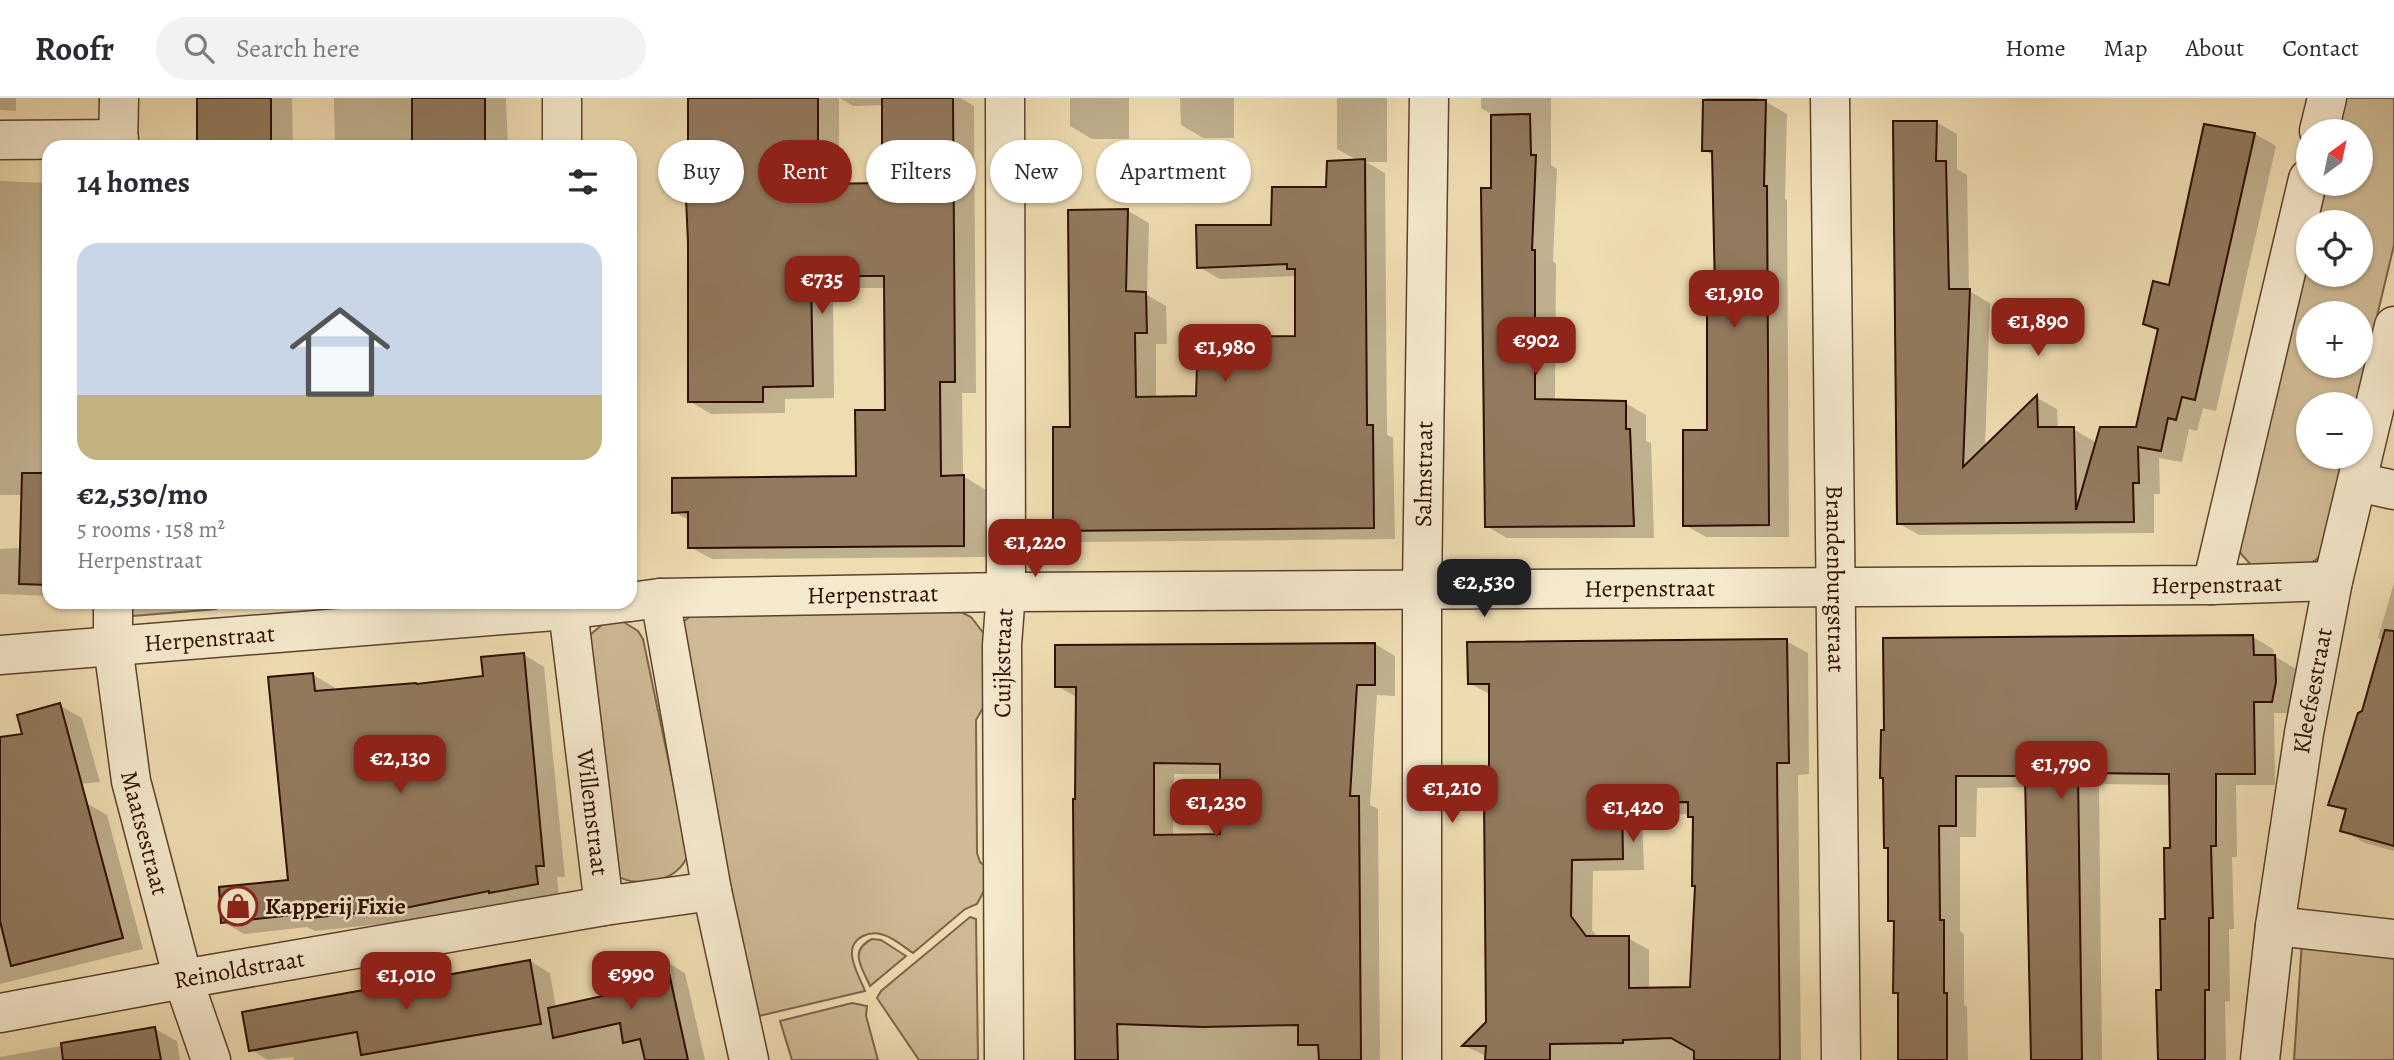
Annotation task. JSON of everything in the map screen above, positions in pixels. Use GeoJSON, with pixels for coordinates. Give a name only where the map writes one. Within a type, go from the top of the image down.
{"type":"FeatureCollection","features":[{"type":"Feature","properties":{"kind":"street"},"geometry":{"type":"LineString","coordinates":[[118,140],[120,98]]}},
{"type":"Feature","properties":{"kind":"street"},"geometry":{"type":"LineString","coordinates":[[562,98],[562,140]]}},
{"type":"Feature","properties":{"kind":"street","name":"Cuijkstraat"},"geometry":{"type":"LineString","coordinates":[[1004,1060],[1002,645],[1006,592],[1005,98]]}},
{"type":"Feature","properties":{"kind":"street","name":"Salmstraat"},"geometry":{"type":"LineString","coordinates":[[1422,1060],[1422,589],[1429,98]]}},
{"type":"Feature","properties":{"kind":"street","name":"Brandenburgstraat"},"geometry":{"type":"LineString","coordinates":[[1830,98],[1841,1060]]}},
{"type":"Feature","properties":{"kind":"street"},"geometry":{"type":"LineString","coordinates":[[2322,119],[2327,98]]}},
{"type":"Feature","properties":{"kind":"street"},"geometry":{"type":"LineString","coordinates":[[0,140],[42,141]]}},
{"type":"Feature","properties":{"kind":"street"},"geometry":{"type":"LineString","coordinates":[[2212,585],[2304,196]]}},
{"type":"Feature","properties":{"kind":"street","name":"Kleefsestraat"},"geometry":{"type":"LineString","coordinates":[[2260,1060],[2275,926],[2304,733],[2333,581],[2376,486],[2393,335]]}},
{"type":"Feature","properties":{"kind":"street","name":"Herpenstraat"},"geometry":{"type":"LineString","coordinates":[[639,600],[1006,592],[2212,585],[2333,581]]}},
{"type":"Feature","properties":{"kind":"street"},"geometry":{"type":"LineString","coordinates":[[639,600],[712,891],[749,1060]]}},
{"type":"Feature","properties":{"kind":"street","name":"Maatsestraat"},"geometry":{"type":"LineString","coordinates":[[113,609],[113,646],[131,781],[183,979],[211,1060]]}},
{"type":"Feature","properties":{"kind":"street","name":"Herpenstraat"},"geometry":{"type":"LineString","coordinates":[[0,655],[533,609]]}},
{"type":"Feature","properties":{"kind":"street","name":"Willemstraat"},"geometry":{"type":"LineString","coordinates":[[567,609],[604,906],[712,891]]}},
{"type":"Feature","properties":{"kind":"street","name":"Reinoldstraat"},"geometry":{"type":"LineString","coordinates":[[0,1013],[604,906]]}},
{"type":"Feature","properties":{"kind":"street"},"geometry":{"type":"LineString","coordinates":[[2275,926],[2394,939]]}},
{"type":"Feature","properties":{"kind":"shaded area"},"geometry":{"type":"Polygon","coordinates":[[[2338,98],[2394,98],[2394,245],[2373,333],[2373,301],[2296,301],[2296,378],[2362,378],[2359,392],[2296,392],[2296,469],[2342,469],[2327,545],[2316,560],[2303,567],[2253,567],[2241,554],[2237,542],[2296,281],[2296,287],[2373,287],[2373,210],[2313,210],[2315,196],[2373,196],[2373,119],[2333,119],[2338,98]]]}},
{"type":"Feature","properties":{"kind":"shaded area"},"geometry":{"type":"Polygon","coordinates":[[[129,609],[216,609],[133,616],[129,614],[129,609]]]}},
{"type":"Feature","properties":{"kind":"shaded area"},"geometry":{"type":"Polygon","coordinates":[[[961,612],[971,617],[985,635],[987,701],[976,720],[977,853],[980,862],[987,868],[986,887],[977,904],[965,909],[913,953],[884,935],[873,933],[858,939],[853,948],[852,959],[865,991],[755,1017],[678,626],[692,615],[961,612]]]}},
{"type":"Feature","properties":{"kind":"shaded area"},"geometry":{"type":"Polygon","coordinates":[[[622,621],[638,631],[643,639],[688,854],[677,871],[647,882],[626,880],[617,876],[590,635],[604,623],[622,621]]]}},
{"type":"Feature","properties":{"kind":"shaded area"},"geometry":{"type":"Polygon","coordinates":[[[970,917],[976,919],[978,1060],[919,1060],[877,998],[881,991],[970,917]]]}},
{"type":"Feature","properties":{"kind":"shaded area"},"geometry":{"type":"Polygon","coordinates":[[[872,939],[881,940],[906,956],[870,986],[859,954],[860,949],[872,939]]]}},
{"type":"Feature","properties":{"kind":"shaded area"},"geometry":{"type":"Polygon","coordinates":[[[2302,941],[2394,951],[2394,1060],[2294,1060],[2302,941]]]}},
{"type":"Feature","properties":{"kind":"shaded area"},"geometry":{"type":"Polygon","coordinates":[[[852,1003],[867,1006],[866,1016],[878,1060],[792,1060],[780,1021],[852,1003]]]}},
{"type":"Feature","properties":{"kind":"building"},"geometry":{"type":"Polygon","coordinates":[[[197,98],[271,98],[271,140],[197,140],[197,98]]]}},
{"type":"Feature","properties":{"kind":"building"},"geometry":{"type":"Polygon","coordinates":[[[412,98],[485,98],[485,140],[412,140],[412,98]]]}},
{"type":"Feature","properties":{"kind":"building"},"geometry":{"type":"Polygon","coordinates":[[[688,98],[818,98],[818,140],[758,140],[758,203],[852,203],[852,183],[866,183],[866,203],[954,203],[955,382],[940,382],[941,476],[964,475],[964,546],[688,548],[688,512],[672,513],[672,478],[856,476],[855,410],[885,410],[884,276],[811,276],[813,386],[763,387],[763,402],[688,402],[686,203],[744,203],[744,140],[688,140],[688,98]]]}},
{"type":"Feature","properties":{"kind":"building"},"geometry":{"type":"Polygon","coordinates":[[[882,98],[953,98],[953,140],[882,140],[882,98]]]}},
{"type":"Feature","properties":{"kind":"building"},"geometry":{"type":"Polygon","coordinates":[[[1703,100],[1766,100],[1764,186],[1767,186],[1769,525],[1683,526],[1683,430],[1707,430],[1707,292],[1715,292],[1712,151],[1702,151],[1703,100]]]}},
{"type":"Feature","properties":{"kind":"building"},"geometry":{"type":"Polygon","coordinates":[[[1530,114],[1531,155],[1536,155],[1532,250],[1535,250],[1535,399],[1626,401],[1626,429],[1630,429],[1634,526],[1485,527],[1481,188],[1491,188],[1491,115],[1530,114]]]}},
{"type":"Feature","properties":{"kind":"building"},"geometry":{"type":"Polygon","coordinates":[[[1893,121],[1937,121],[1936,161],[1946,161],[1949,289],[1970,289],[1963,467],[2037,395],[2038,427],[2074,427],[2076,510],[2100,427],[2136,427],[2158,329],[2143,324],[2153,281],[2169,285],[2204,124],[2255,133],[2195,400],[2182,397],[2176,420],[2168,418],[2161,451],[2138,447],[2139,483],[2133,483],[2134,522],[1897,524],[1893,121]]]}},
{"type":"Feature","properties":{"kind":"building"},"geometry":{"type":"Polygon","coordinates":[[[1365,159],[1367,425],[1373,425],[1374,528],[1053,531],[1053,427],[1070,427],[1068,210],[1128,209],[1126,291],[1146,292],[1147,333],[1135,333],[1136,397],[1196,396],[1198,337],[1295,336],[1295,269],[1287,269],[1287,264],[1197,268],[1196,225],[1271,225],[1272,187],[1326,187],[1327,161],[1365,159]]]}},
{"type":"Feature","properties":{"kind":"building"},"geometry":{"type":"Polygon","coordinates":[[[22,473],[42,473],[42,585],[19,584],[22,473]]]}},
{"type":"Feature","properties":{"kind":"building"},"geometry":{"type":"Polygon","coordinates":[[[2385,630],[2394,631],[2394,846],[2340,831],[2346,809],[2328,805],[2358,713],[2362,711],[2385,630]]]}},
{"type":"Feature","properties":{"kind":"building"},"geometry":{"type":"Polygon","coordinates":[[[2253,635],[2254,655],[2275,655],[2276,682],[2272,702],[2254,702],[2255,774],[2216,774],[2216,846],[2211,846],[2213,918],[2209,918],[2205,1060],[2158,1060],[2156,990],[2161,990],[2160,919],[2165,919],[2164,848],[2170,848],[2169,774],[2082,773],[2078,775],[2082,1060],[2031,1060],[2025,776],[1956,776],[1956,826],[1939,826],[1940,920],[1944,920],[1944,993],[1947,993],[1947,1060],[1898,1060],[1898,993],[1893,993],[1894,921],[1888,921],[1888,848],[1884,848],[1883,778],[1880,778],[1881,730],[1884,730],[1883,638],[2253,635]]]}},
{"type":"Feature","properties":{"kind":"building"},"geometry":{"type":"Polygon","coordinates":[[[1787,639],[1789,763],[1777,763],[1780,1060],[1694,1060],[1694,1051],[1671,1038],[1623,1040],[1623,1043],[1550,1044],[1550,1060],[1485,1060],[1486,1046],[1462,1046],[1486,1022],[1484,795],[1489,795],[1489,684],[1468,684],[1467,642],[1787,639]],[[1688,802],[1622,803],[1623,859],[1572,860],[1571,916],[1586,936],[1629,936],[1629,988],[1690,987],[1695,886],[1692,886],[1693,817],[1688,817],[1688,802]]]}},
{"type":"Feature","properties":{"kind":"building"},"geometry":{"type":"Polygon","coordinates":[[[1375,643],[1375,685],[1357,685],[1350,796],[1359,796],[1361,1060],[1319,1060],[1318,1045],[1298,1045],[1298,1025],[1203,1027],[1117,1024],[1118,1060],[1075,1060],[1073,799],[1076,687],[1055,687],[1055,645],[1375,643]],[[1154,763],[1154,835],[1220,834],[1220,764],[1154,763]]]}},
{"type":"Feature","properties":{"kind":"building"},"geometry":{"type":"Polygon","coordinates":[[[524,653],[544,866],[536,866],[538,884],[405,908],[292,920],[292,915],[221,923],[219,887],[288,880],[268,677],[313,673],[315,691],[417,684],[483,676],[481,657],[524,653]]]}},
{"type":"Feature","properties":{"kind":"building"},"geometry":{"type":"Polygon","coordinates":[[[60,703],[123,938],[11,966],[0,921],[0,737],[22,734],[17,715],[60,703]]]}},
{"type":"Feature","properties":{"kind":"building"},"geometry":{"type":"Polygon","coordinates":[[[666,959],[688,1060],[645,1060],[640,1039],[623,1043],[620,1023],[553,1038],[548,1008],[607,995],[602,973],[666,959]]]}},
{"type":"Feature","properties":{"kind":"building"},"geometry":{"type":"Polygon","coordinates":[[[530,960],[541,1024],[361,1055],[357,1032],[249,1051],[242,1012],[530,960]]]}},
{"type":"Feature","properties":{"kind":"building"},"geometry":{"type":"Polygon","coordinates":[[[155,1027],[161,1060],[63,1060],[61,1043],[155,1027]]]}},
{"type":"Feature","properties":{"kind":"place","name":"Kapperij Fixie"},"geometry":{"type":"Point","coordinates":[238,906]}}]}
